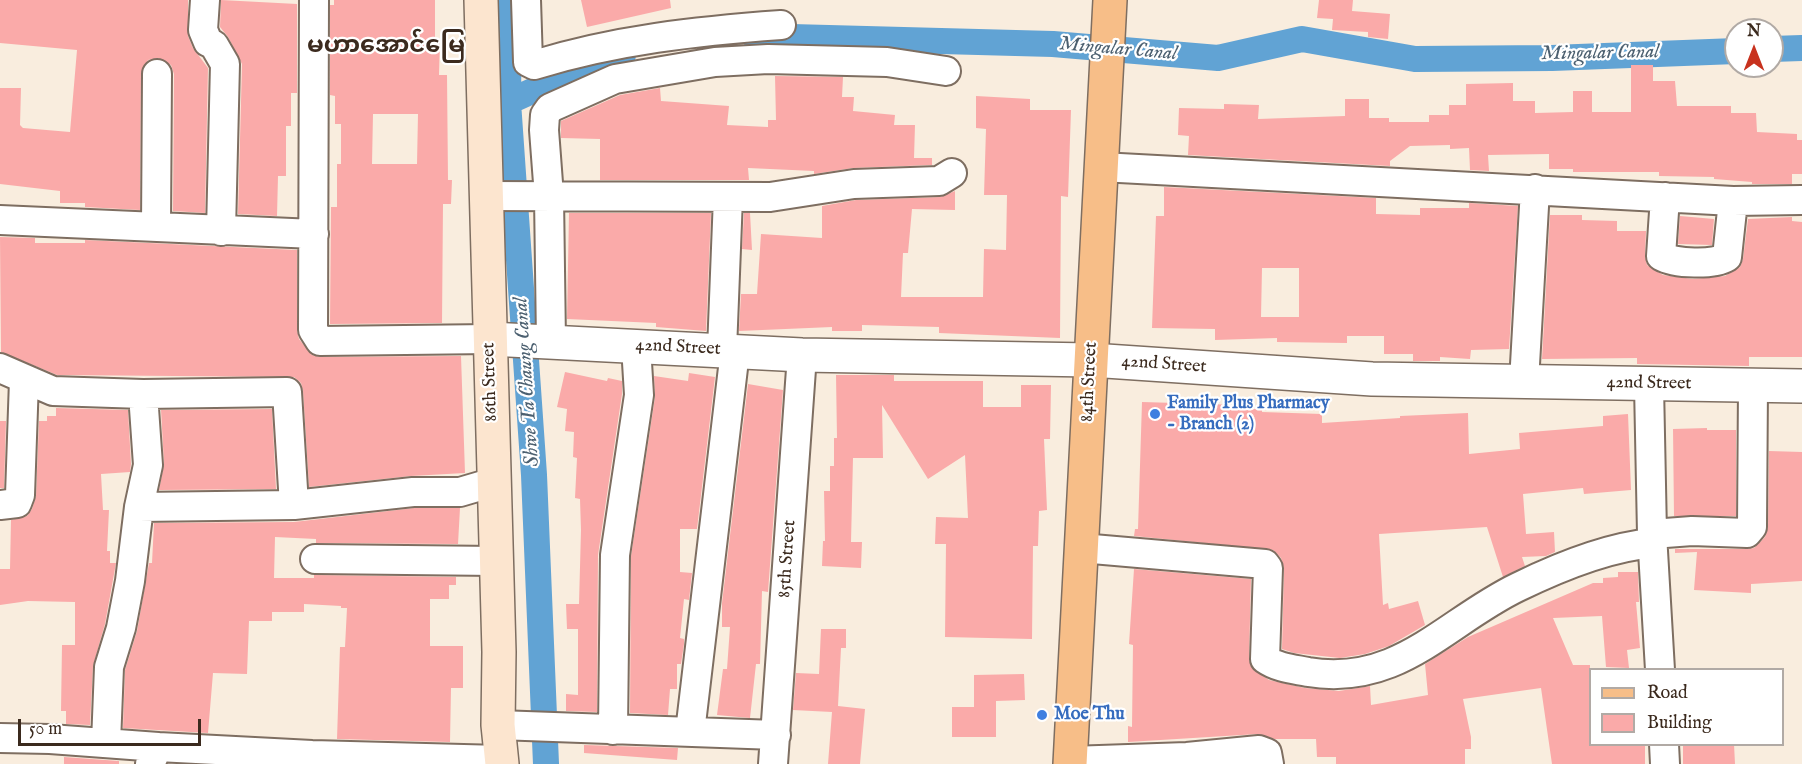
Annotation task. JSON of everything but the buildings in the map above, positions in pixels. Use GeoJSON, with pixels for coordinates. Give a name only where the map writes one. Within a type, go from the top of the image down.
{"type":"FeatureCollection","features":[{"type":"Feature","properties":{"kind":"main road","name":"86th Street"},"geometry":{"type":"LineString","coordinates":[[481,0],[495,196],[500,339],[494,482],[496,561],[511,726],[502,762]]}},
{"type":"Feature","properties":{"kind":"main road","name":"84th Street"},"geometry":{"type":"LineString","coordinates":[[1070,762],[1110,0]]}},
{"type":"Feature","properties":{"kind":"street"},"geometry":{"type":"LineString","coordinates":[[205,0],[203,30],[208,42],[214,45],[225,64],[221,231]]}},
{"type":"Feature","properties":{"kind":"street"},"geometry":{"type":"LineString","coordinates":[[314,0],[313,330],[320,341],[500,339]]}},
{"type":"Feature","properties":{"kind":"street"},"geometry":{"type":"LineString","coordinates":[[526,0],[528,62],[534,65],[628,41],[697,31],[781,25]]}},
{"type":"Feature","properties":{"kind":"street"},"geometry":{"type":"LineString","coordinates":[[549,342],[544,147],[545,115],[550,108],[615,79],[715,62],[768,59],[887,62],[946,71]]}},
{"type":"Feature","properties":{"kind":"street"},"geometry":{"type":"LineString","coordinates":[[156,226],[157,74]]}},
{"type":"Feature","properties":{"kind":"street"},"geometry":{"type":"LineString","coordinates":[[1101,166],[1733,201],[1802,200]]}},
{"type":"Feature","properties":{"kind":"street"},"geometry":{"type":"LineString","coordinates":[[495,196],[770,197],[854,184],[939,181],[952,173]]}},
{"type":"Feature","properties":{"kind":"street"},"geometry":{"type":"LineString","coordinates":[[1524,382],[1535,189]]}},
{"type":"Feature","properties":{"kind":"street"},"geometry":{"type":"LineString","coordinates":[[690,732],[729,351],[728,197]]}},
{"type":"Feature","properties":{"kind":"street"},"geometry":{"type":"LineString","coordinates":[[1665,197],[1661,256],[1690,262],[1714,263],[1727,257],[1733,201]]}},
{"type":"Feature","properties":{"kind":"street"},"geometry":{"type":"LineString","coordinates":[[0,220],[46,224],[156,226],[314,234]]}},
{"type":"Feature","properties":{"kind":"street","name":"42nd Street"},"geometry":{"type":"LineString","coordinates":[[500,339],[802,355],[1091,360],[1372,379],[1802,386]]}},
{"type":"Feature","properties":{"kind":"street"},"geometry":{"type":"LineString","coordinates":[[613,730],[615,555],[639,395],[636,346]]}},
{"type":"Feature","properties":{"kind":"street","name":"85th Street"},"geometry":{"type":"LineString","coordinates":[[773,764],[802,355]]}},
{"type":"Feature","properties":{"kind":"street"},"geometry":{"type":"LineString","coordinates":[[0,505],[17,502],[20,495],[12,374],[53,391],[143,394],[287,392],[294,505]]}},
{"type":"Feature","properties":{"kind":"street"},"geometry":{"type":"LineString","coordinates":[[1649,385],[1652,538],[1660,668]]}},
{"type":"Feature","properties":{"kind":"street"},"geometry":{"type":"LineString","coordinates":[[1081,549],[1265,564],[1268,568],[1265,659],[1278,667],[1324,674],[1375,670],[1419,651],[1441,633],[1516,588],[1574,562],[1652,538],[1692,531],[1747,533],[1752,526],[1753,386]]}},
{"type":"Feature","properties":{"kind":"street"},"geometry":{"type":"LineString","coordinates":[[106,743],[109,667],[130,581],[139,507],[148,465],[143,394]]}},
{"type":"Feature","properties":{"kind":"street"},"geometry":{"type":"LineString","coordinates":[[139,507],[294,505],[413,492],[460,492],[494,482]]}},
{"type":"Feature","properties":{"kind":"street"},"geometry":{"type":"LineString","coordinates":[[315,559],[496,561]]}},
{"type":"Feature","properties":{"kind":"street"},"geometry":{"type":"LineString","coordinates":[[511,726],[776,735]]}},
{"type":"Feature","properties":{"kind":"street"},"geometry":{"type":"LineString","coordinates":[[0,738],[106,743],[154,756],[502,762]]}},
{"type":"Feature","properties":{"kind":"street"},"geometry":{"type":"LineString","coordinates":[[1664,746],[1665,764]]}},
{"type":"Feature","properties":{"kind":"street"},"geometry":{"type":"LineString","coordinates":[[1070,762],[1187,757],[1260,750],[1267,753],[1269,764]]}},
{"type":"Feature","properties":{"kind":"waterway","name":"Shwe Ta Chaung Canal"},"geometry":{"type":"LineString","coordinates":[[509,0],[508,102],[534,475],[546,764]]}},
{"type":"Feature","properties":{"kind":"waterway","name":"Mingalar Canal"},"geometry":{"type":"LineString","coordinates":[[754,36],[1053,44],[1218,58],[1302,39],[1415,59],[1552,58],[1724,51]]}},
{"type":"Feature","properties":{"kind":"waterway","name":"Mingalar Canal"},"geometry":{"type":"LineString","coordinates":[[1784,49],[1802,48]]}},
{"type":"Feature","properties":{"kind":"waterway","name":"Mingalar Canal"},"geometry":{"type":"LineString","coordinates":[[508,102],[605,58],[623,55]]}},
{"type":"Feature","properties":{"kind":"place","name":"Family Plus Pharmacy - Branch (2)"},"geometry":{"type":"Point","coordinates":[1155,414]}},
{"type":"Feature","properties":{"kind":"place","name":"Moe Thu"},"geometry":{"type":"Point","coordinates":[1042,715]}},
{"type":"Feature","properties":{"kind":"district","name":"မဟာအောင်မြေ"},"geometry":{"type":"Point","coordinates":[386,47]}}]}
